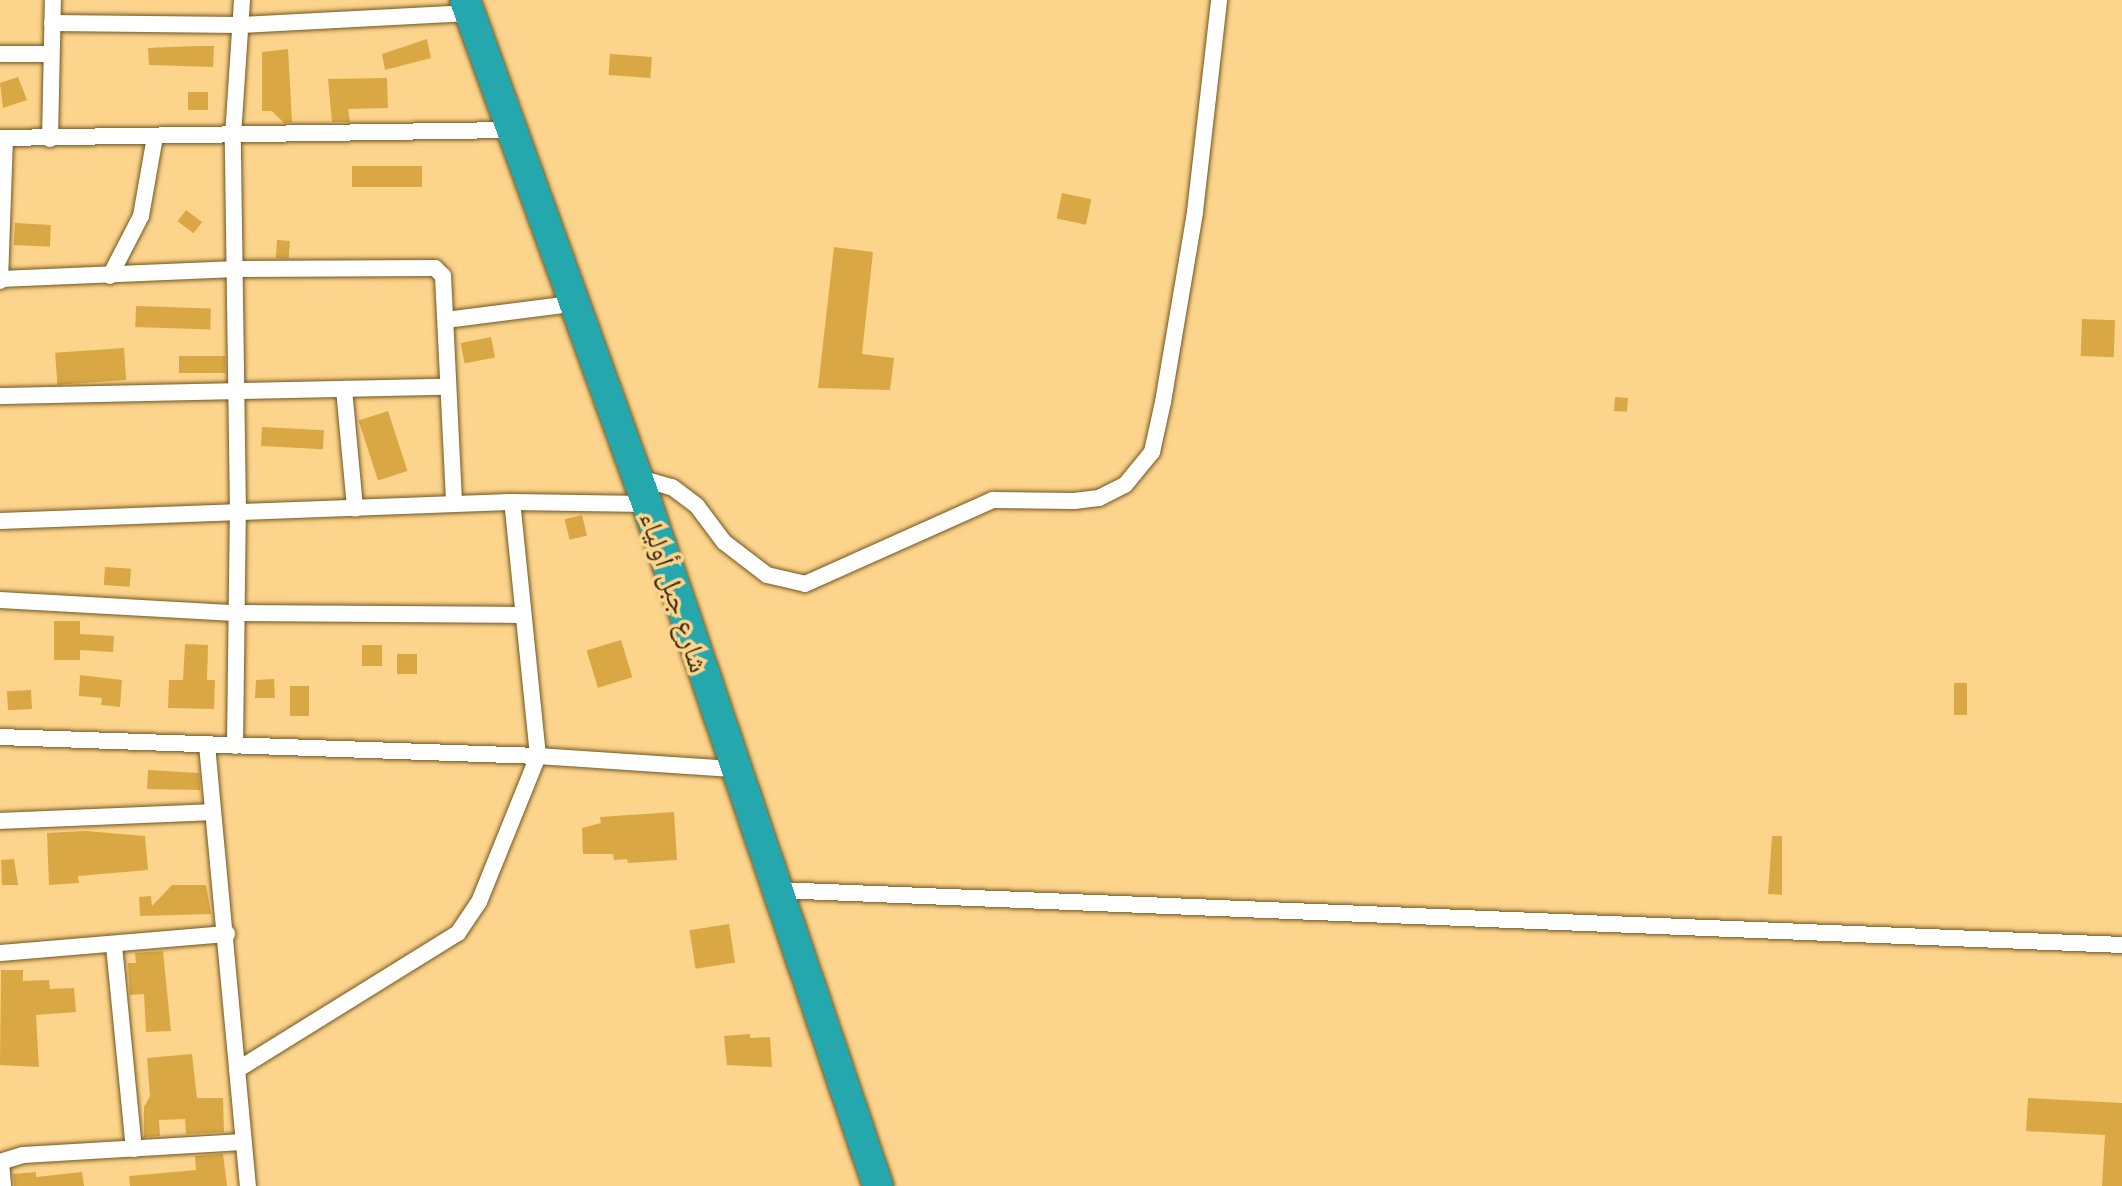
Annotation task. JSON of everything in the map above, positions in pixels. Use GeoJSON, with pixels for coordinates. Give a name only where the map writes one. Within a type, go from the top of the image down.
{"type":"FeatureCollection","features":[{"type":"Feature","properties":{"kind":"highway","name":"شارع جبل أولياء"},"geometry":{"type":"LineString","coordinates":[[467,6],[571,304],[642,491],[878,1186]]}},
{"type":"Feature","properties":{"kind":"street"},"geometry":{"type":"LineString","coordinates":[[50,139],[53,0]]}},
{"type":"Feature","properties":{"kind":"street"},"geometry":{"type":"LineString","coordinates":[[235,746],[238,514],[233,136],[242,0]]}},
{"type":"Feature","properties":{"kind":"street"},"geometry":{"type":"LineString","coordinates":[[0,521],[512,502],[672,487],[697,506],[724,542],[767,575],[805,584],[993,500],[1074,501],[1099,498],[1125,485],[1152,452],[1195,212],[1219,0]]}},
{"type":"Feature","properties":{"kind":"street"},"geometry":{"type":"LineString","coordinates":[[52,23],[241,25],[467,6]]}},
{"type":"Feature","properties":{"kind":"street"},"geometry":{"type":"LineString","coordinates":[[0,54],[51,54]]}},
{"type":"Feature","properties":{"kind":"street"},"geometry":{"type":"LineString","coordinates":[[454,503],[443,276],[425,265],[237,269],[0,280],[3,138],[511,130]]}},
{"type":"Feature","properties":{"kind":"street"},"geometry":{"type":"LineString","coordinates":[[110,276],[141,216],[155,137]]}},
{"type":"Feature","properties":{"kind":"street"},"geometry":{"type":"LineString","coordinates":[[446,320],[571,304]]}},
{"type":"Feature","properties":{"kind":"street"},"geometry":{"type":"LineString","coordinates":[[0,396],[448,387]]}},
{"type":"Feature","properties":{"kind":"street"},"geometry":{"type":"LineString","coordinates":[[344,389],[355,508]]}},
{"type":"Feature","properties":{"kind":"street"},"geometry":{"type":"LineString","coordinates":[[237,1070],[458,933],[479,902],[538,756],[519,615],[512,502]]}},
{"type":"Feature","properties":{"kind":"street"},"geometry":{"type":"LineString","coordinates":[[0,600],[235,613],[519,615]]}},
{"type":"Feature","properties":{"kind":"street"},"geometry":{"type":"LineString","coordinates":[[0,737],[538,756],[736,769]]}},
{"type":"Feature","properties":{"kind":"street"},"geometry":{"type":"LineString","coordinates":[[207,745],[227,934],[248,1186]]}},
{"type":"Feature","properties":{"kind":"street"},"geometry":{"type":"LineString","coordinates":[[0,821],[213,812]]}},
{"type":"Feature","properties":{"kind":"street"},"geometry":{"type":"LineString","coordinates":[[777,890],[2122,945]]}},
{"type":"Feature","properties":{"kind":"street"},"geometry":{"type":"LineString","coordinates":[[0,953],[114,946],[227,934]]}},
{"type":"Feature","properties":{"kind":"street"},"geometry":{"type":"LineString","coordinates":[[114,946],[134,1149]]}},
{"type":"Feature","properties":{"kind":"street"},"geometry":{"type":"LineString","coordinates":[[3,1186],[1,1162],[23,1155],[243,1142]]}},
{"type":"Feature","properties":{"kind":"building"},"geometry":{"type":"Polygon","coordinates":[[[427,39],[431,58],[385,70],[382,54],[427,39]]]}},
{"type":"Feature","properties":{"kind":"building"},"geometry":{"type":"Polygon","coordinates":[[[214,46],[213,67],[149,65],[148,48],[214,46]]]}},
{"type":"Feature","properties":{"kind":"building"},"geometry":{"type":"Polygon","coordinates":[[[288,49],[292,122],[284,123],[272,111],[262,111],[262,52],[288,49]]]}},
{"type":"Feature","properties":{"kind":"building"},"geometry":{"type":"Polygon","coordinates":[[[610,54],[652,57],[650,78],[609,75],[610,54]]]}},
{"type":"Feature","properties":{"kind":"building"},"geometry":{"type":"Polygon","coordinates":[[[18,77],[27,100],[3,108],[0,83],[18,77]]]}},
{"type":"Feature","properties":{"kind":"building"},"geometry":{"type":"Polygon","coordinates":[[[387,78],[388,108],[348,109],[350,122],[332,122],[328,79],[387,78]]]}},
{"type":"Feature","properties":{"kind":"building"},"geometry":{"type":"Polygon","coordinates":[[[188,92],[208,92],[208,110],[188,110],[188,92]]]}},
{"type":"Feature","properties":{"kind":"building"},"geometry":{"type":"Polygon","coordinates":[[[352,166],[422,166],[422,187],[352,187],[352,166]]]}},
{"type":"Feature","properties":{"kind":"building"},"geometry":{"type":"Polygon","coordinates":[[[1062,193],[1091,199],[1086,225],[1057,218],[1062,193]]]}},
{"type":"Feature","properties":{"kind":"building"},"geometry":{"type":"Polygon","coordinates":[[[186,210],[202,222],[194,233],[178,221],[186,210]]]}},
{"type":"Feature","properties":{"kind":"building"},"geometry":{"type":"Polygon","coordinates":[[[15,223],[51,225],[50,247],[14,245],[15,223]]]}},
{"type":"Feature","properties":{"kind":"building"},"geometry":{"type":"Polygon","coordinates":[[[277,240],[290,241],[289,259],[276,258],[277,240]]]}},
{"type":"Feature","properties":{"kind":"building"},"geometry":{"type":"Polygon","coordinates":[[[834,247],[873,252],[862,354],[894,358],[890,390],[818,388],[834,247]]]}},
{"type":"Feature","properties":{"kind":"building"},"geometry":{"type":"Polygon","coordinates":[[[136,306],[211,309],[210,330],[135,327],[136,306]]]}},
{"type":"Feature","properties":{"kind":"building"},"geometry":{"type":"Polygon","coordinates":[[[2082,319],[2115,320],[2114,357],[2081,356],[2082,319]]]}},
{"type":"Feature","properties":{"kind":"building"},"geometry":{"type":"Polygon","coordinates":[[[491,337],[495,358],[465,364],[461,343],[491,337]]]}},
{"type":"Feature","properties":{"kind":"building"},"geometry":{"type":"Polygon","coordinates":[[[124,348],[126,380],[57,385],[55,353],[124,348]]]}},
{"type":"Feature","properties":{"kind":"building"},"geometry":{"type":"Polygon","coordinates":[[[179,356],[225,356],[225,373],[179,373],[179,356]]]}},
{"type":"Feature","properties":{"kind":"building"},"geometry":{"type":"Polygon","coordinates":[[[1615,397],[1628,398],[1627,412],[1614,411],[1615,397]]]}},
{"type":"Feature","properties":{"kind":"building"},"geometry":{"type":"Polygon","coordinates":[[[388,411],[407,471],[378,480],[359,421],[388,411]]]}},
{"type":"Feature","properties":{"kind":"building"},"geometry":{"type":"Polygon","coordinates":[[[262,427],[324,430],[323,449],[261,446],[262,427]]]}},
{"type":"Feature","properties":{"kind":"building"},"geometry":{"type":"Polygon","coordinates":[[[582,515],[587,535],[570,540],[565,519],[582,515]]]}},
{"type":"Feature","properties":{"kind":"building"},"geometry":{"type":"Polygon","coordinates":[[[105,567],[131,569],[130,587],[104,585],[105,567]]]}},
{"type":"Feature","properties":{"kind":"building"},"geometry":{"type":"Polygon","coordinates":[[[54,621],[80,621],[80,634],[114,636],[113,652],[80,650],[80,660],[54,660],[54,621]]]}},
{"type":"Feature","properties":{"kind":"building"},"geometry":{"type":"Polygon","coordinates":[[[621,640],[632,677],[598,688],[587,651],[621,640]]]}},
{"type":"Feature","properties":{"kind":"building"},"geometry":{"type":"Polygon","coordinates":[[[185,644],[208,645],[207,680],[215,680],[214,709],[168,708],[169,680],[183,680],[185,644]]]}},
{"type":"Feature","properties":{"kind":"building"},"geometry":{"type":"Polygon","coordinates":[[[362,645],[382,645],[382,666],[362,666],[362,645]]]}},
{"type":"Feature","properties":{"kind":"building"},"geometry":{"type":"Polygon","coordinates":[[[397,654],[417,654],[417,674],[397,674],[397,654]]]}},
{"type":"Feature","properties":{"kind":"building"},"geometry":{"type":"Polygon","coordinates":[[[80,675],[122,680],[120,707],[101,705],[102,698],[79,696],[80,675]]]}},
{"type":"Feature","properties":{"kind":"building"},"geometry":{"type":"Polygon","coordinates":[[[274,679],[275,698],[255,698],[256,680],[274,679]]]}},
{"type":"Feature","properties":{"kind":"building"},"geometry":{"type":"Polygon","coordinates":[[[1954,683],[1967,683],[1967,715],[1954,715],[1954,683]]]}},
{"type":"Feature","properties":{"kind":"building"},"geometry":{"type":"Polygon","coordinates":[[[290,686],[309,686],[309,716],[290,716],[290,686]]]}},
{"type":"Feature","properties":{"kind":"building"},"geometry":{"type":"Polygon","coordinates":[[[31,690],[32,709],[8,710],[7,691],[31,690]]]}},
{"type":"Feature","properties":{"kind":"building"},"geometry":{"type":"Polygon","coordinates":[[[148,770],[199,773],[200,790],[147,789],[148,770]]]}},
{"type":"Feature","properties":{"kind":"building"},"geometry":{"type":"Polygon","coordinates":[[[674,812],[677,860],[628,863],[627,859],[614,860],[613,854],[583,854],[582,828],[601,823],[600,817],[674,812]]]}},
{"type":"Feature","properties":{"kind":"building"},"geometry":{"type":"Polygon","coordinates":[[[86,831],[145,836],[148,870],[78,876],[79,883],[49,885],[47,833],[86,831]]]}},
{"type":"Feature","properties":{"kind":"building"},"geometry":{"type":"Polygon","coordinates":[[[1772,836],[1782,836],[1782,895],[1768,894],[1772,836]]]}},
{"type":"Feature","properties":{"kind":"building"},"geometry":{"type":"Polygon","coordinates":[[[14,859],[18,885],[2,885],[1,860],[14,859]]]}},
{"type":"Feature","properties":{"kind":"building"},"geometry":{"type":"Polygon","coordinates":[[[172,885],[206,885],[211,914],[140,916],[139,897],[151,896],[152,906],[172,885]]]}},
{"type":"Feature","properties":{"kind":"building"},"geometry":{"type":"Polygon","coordinates":[[[729,924],[735,963],[696,969],[689,930],[729,924]]]}},
{"type":"Feature","properties":{"kind":"building"},"geometry":{"type":"Polygon","coordinates":[[[163,951],[171,1031],[146,1032],[144,994],[130,995],[128,963],[136,963],[135,953],[163,951]]]}},
{"type":"Feature","properties":{"kind":"building"},"geometry":{"type":"Polygon","coordinates":[[[1,970],[23,970],[23,981],[49,980],[50,989],[74,988],[76,1012],[36,1015],[39,1067],[0,1065],[1,970]]]}},
{"type":"Feature","properties":{"kind":"building"},"geometry":{"type":"Polygon","coordinates":[[[750,1034],[750,1038],[770,1037],[772,1067],[727,1065],[724,1036],[750,1034]]]}},
{"type":"Feature","properties":{"kind":"building"},"geometry":{"type":"Polygon","coordinates":[[[192,1054],[197,1098],[223,1098],[224,1132],[186,1134],[185,1119],[159,1120],[160,1136],[144,1137],[144,1107],[150,1096],[147,1058],[192,1054]]]}},
{"type":"Feature","properties":{"kind":"building"},"geometry":{"type":"Polygon","coordinates":[[[2028,1098],[2122,1103],[2122,1186],[2102,1186],[2105,1135],[2026,1131],[2028,1098]]]}},
{"type":"Feature","properties":{"kind":"building"},"geometry":{"type":"Polygon","coordinates":[[[223,1154],[227,1186],[130,1186],[129,1176],[196,1170],[195,1156],[223,1154]]]}},
{"type":"Feature","properties":{"kind":"building"},"geometry":{"type":"Polygon","coordinates":[[[36,1172],[36,1177],[82,1172],[84,1186],[14,1186],[13,1174],[36,1172]]]}}]}
